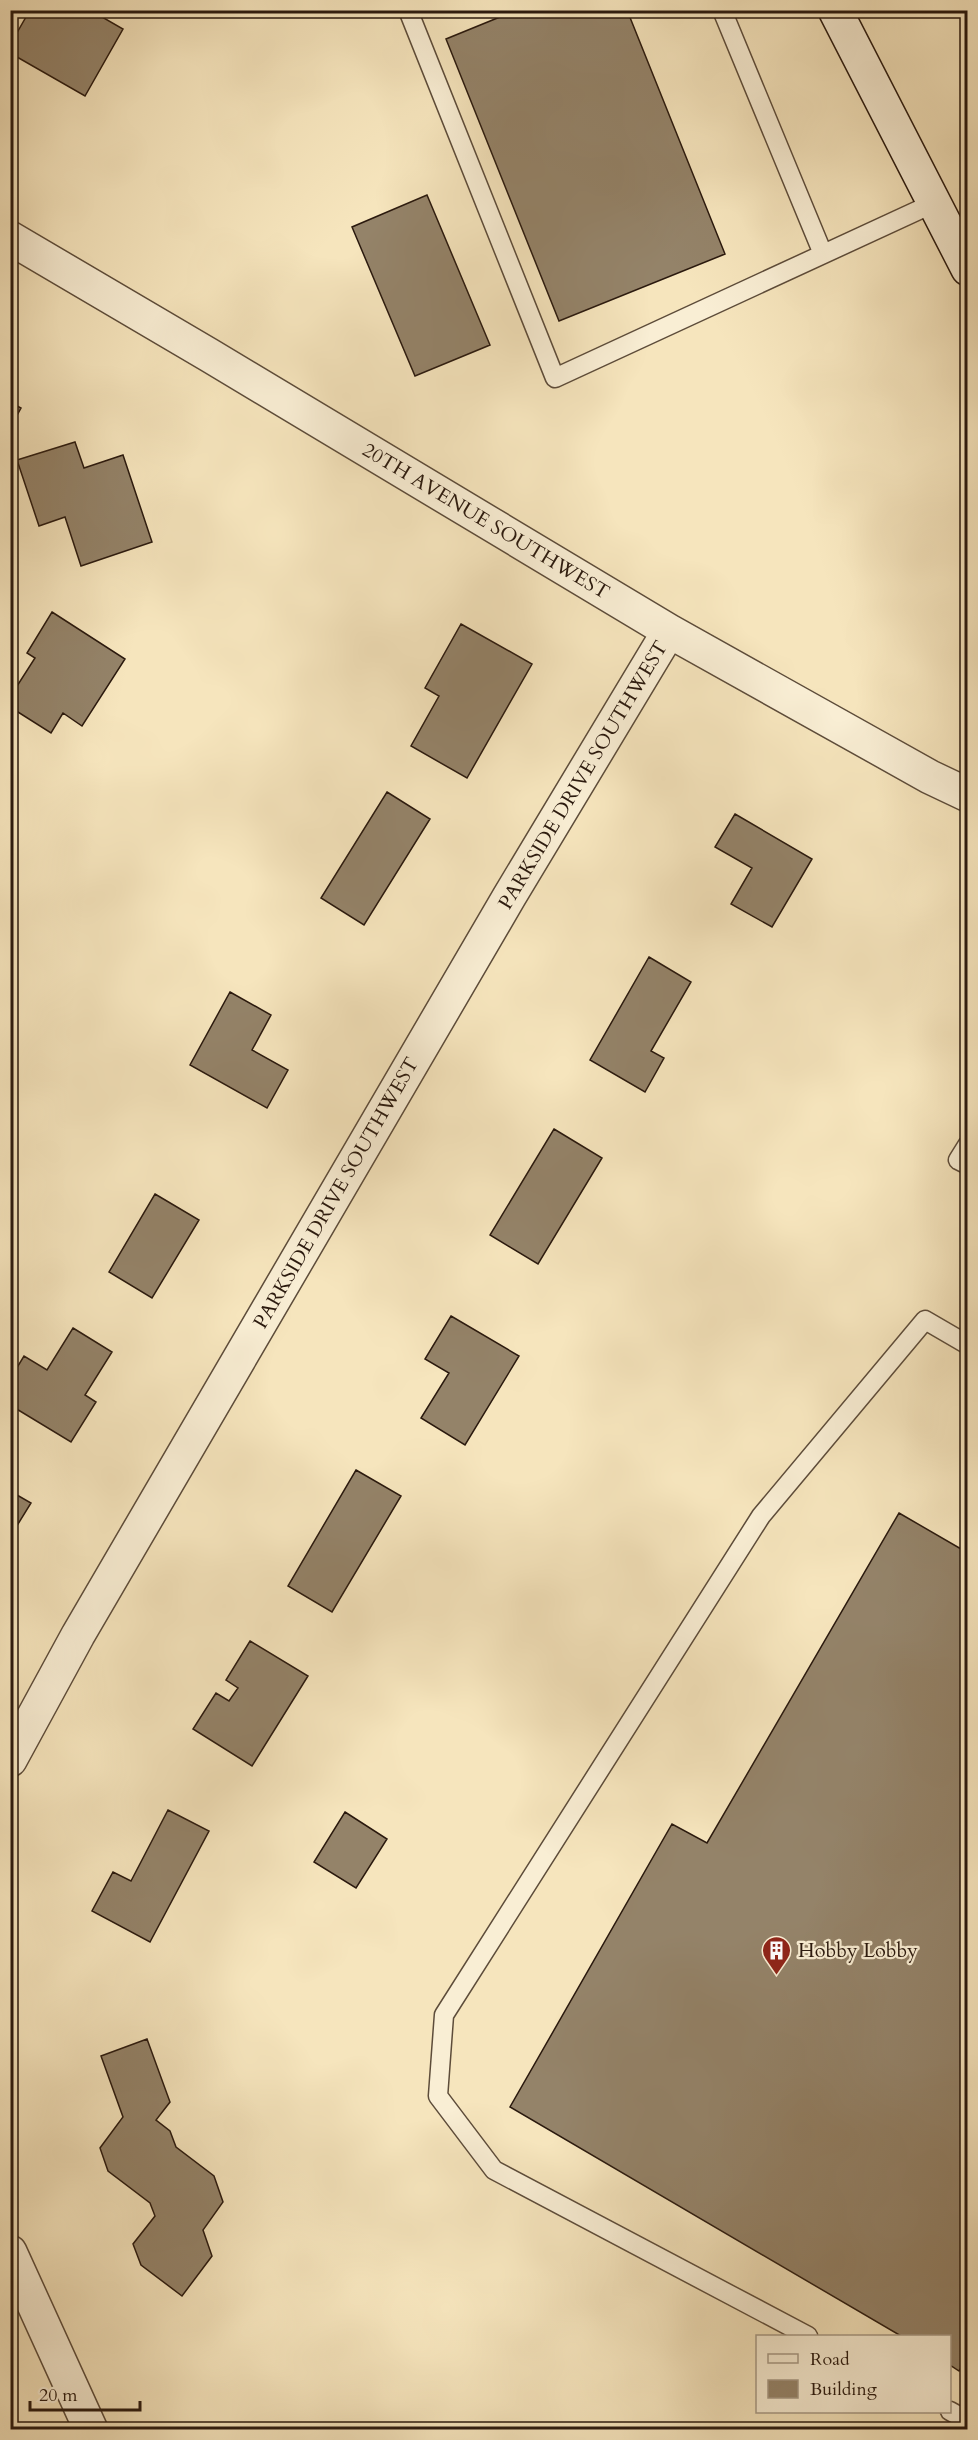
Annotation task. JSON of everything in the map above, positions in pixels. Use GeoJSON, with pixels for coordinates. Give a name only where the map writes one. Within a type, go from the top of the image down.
{"type":"FeatureCollection","features":[{"type":"Feature","properties":{"kind":"street"},"geometry":{"type":"LineString","coordinates":[[835,10],[968,269]]}},
{"type":"Feature","properties":{"kind":"street","name":"20TH AVENUE SOUTHWEST"},"geometry":{"type":"LineString","coordinates":[[10,238],[669,631],[930,777],[968,795]]}},
{"type":"Feature","properties":{"kind":"street","name":"PARKSIDE DRIVE SOUTHWEST"},"geometry":{"type":"LineString","coordinates":[[10,1760],[78,1635],[509,897],[669,631]]}},
{"type":"Feature","properties":{"kind":"street"},"geometry":{"type":"LineString","coordinates":[[10,2252],[91,2430]]}},
{"type":"Feature","properties":{"kind":"lane"},"geometry":{"type":"LineString","coordinates":[[408,10],[555,378],[934,203]]}},
{"type":"Feature","properties":{"kind":"lane"},"geometry":{"type":"LineString","coordinates":[[722,10],[823,254]]}},
{"type":"Feature","properties":{"kind":"lane"},"geometry":{"type":"LineString","coordinates":[[968,1144],[958,1160],[968,1166]]}},
{"type":"Feature","properties":{"kind":"lane"},"geometry":{"type":"LineString","coordinates":[[804,2335],[494,2170],[438,2096],[444,2015],[761,1516],[924,1320],[968,1345]]}},
{"type":"Feature","properties":{"kind":"lane"},"geometry":{"type":"LineString","coordinates":[[951,2412],[968,2421]]}},
{"type":"Feature","properties":{"kind":"building"},"geometry":{"type":"Polygon","coordinates":[[[30,10],[90,10],[123,29],[85,96],[10,53],[10,45],[30,10]]]}},
{"type":"Feature","properties":{"kind":"building"},"geometry":{"type":"Polygon","coordinates":[[[517,10],[627,10],[725,254],[559,321],[446,39],[517,10]]]}},
{"type":"Feature","properties":{"kind":"building"},"geometry":{"type":"Polygon","coordinates":[[[427,195],[490,345],[415,376],[352,227],[427,195]]]}},
{"type":"Feature","properties":{"kind":"building"},"geometry":{"type":"Polygon","coordinates":[[[10,402],[21,408],[10,428],[10,402]]]}},
{"type":"Feature","properties":{"kind":"building"},"geometry":{"type":"Polygon","coordinates":[[[75,442],[84,468],[123,455],[152,542],[81,566],[65,517],[39,526],[17,460],[75,442]]]}},
{"type":"Feature","properties":{"kind":"building"},"geometry":{"type":"Polygon","coordinates":[[[52,612],[125,659],[82,726],[63,713],[51,733],[10,707],[10,697],[35,658],[27,653],[52,612]]]}},
{"type":"Feature","properties":{"kind":"building"},"geometry":{"type":"Polygon","coordinates":[[[461,624],[532,664],[467,778],[411,746],[439,696],[425,688],[461,624]]]}},
{"type":"Feature","properties":{"kind":"building"},"geometry":{"type":"Polygon","coordinates":[[[387,792],[430,819],[364,925],[321,898],[387,792]]]}},
{"type":"Feature","properties":{"kind":"building"},"geometry":{"type":"Polygon","coordinates":[[[735,814],[812,859],[772,927],[731,904],[752,868],[715,847],[735,814]]]}},
{"type":"Feature","properties":{"kind":"building"},"geometry":{"type":"Polygon","coordinates":[[[649,957],[691,982],[651,1051],[664,1058],[645,1092],[590,1060],[649,957]]]}},
{"type":"Feature","properties":{"kind":"building"},"geometry":{"type":"Polygon","coordinates":[[[230,992],[271,1015],[252,1050],[288,1070],[267,1108],[190,1065],[230,992]]]}},
{"type":"Feature","properties":{"kind":"building"},"geometry":{"type":"Polygon","coordinates":[[[554,1129],[602,1158],[538,1264],[490,1235],[554,1129]]]}},
{"type":"Feature","properties":{"kind":"building"},"geometry":{"type":"Polygon","coordinates":[[[155,1194],[199,1220],[152,1298],[109,1272],[155,1194]]]}},
{"type":"Feature","properties":{"kind":"building"},"geometry":{"type":"Polygon","coordinates":[[[451,1316],[519,1356],[465,1445],[421,1418],[449,1373],[425,1359],[451,1316]]]}},
{"type":"Feature","properties":{"kind":"building"},"geometry":{"type":"Polygon","coordinates":[[[73,1328],[112,1352],[85,1395],[96,1402],[71,1442],[10,1405],[10,1379],[24,1356],[47,1370],[73,1328]]]}},
{"type":"Feature","properties":{"kind":"building"},"geometry":{"type":"Polygon","coordinates":[[[356,1470],[401,1496],[332,1612],[288,1586],[356,1470]]]}},
{"type":"Feature","properties":{"kind":"building"},"geometry":{"type":"Polygon","coordinates":[[[10,1491],[31,1503],[10,1537],[10,1491]]]}},
{"type":"Feature","properties":{"kind":"building","name":"Hobby Lobby"},"geometry":{"type":"Polygon","coordinates":[[[899,1513],[968,1553],[968,2356],[959,2371],[951,2366],[951,2335],[899,2335],[510,2107],[672,1824],[707,1843],[899,1513]]]}},
{"type":"Feature","properties":{"kind":"building"},"geometry":{"type":"Polygon","coordinates":[[[250,1641],[308,1676],[252,1766],[193,1729],[216,1693],[229,1701],[238,1688],[226,1680],[250,1641]]]}},
{"type":"Feature","properties":{"kind":"building"},"geometry":{"type":"Polygon","coordinates":[[[168,1810],[209,1831],[150,1942],[92,1911],[113,1872],[131,1881],[168,1810]]]}},
{"type":"Feature","properties":{"kind":"building"},"geometry":{"type":"Polygon","coordinates":[[[345,1812],[387,1839],[356,1888],[314,1862],[345,1812]]]}},
{"type":"Feature","properties":{"kind":"building"},"geometry":{"type":"Polygon","coordinates":[[[147,2039],[170,2102],[156,2120],[170,2131],[176,2147],[214,2176],[223,2202],[203,2230],[212,2256],[182,2296],[141,2265],[133,2244],[155,2216],[150,2203],[108,2171],[100,2148],[123,2117],[101,2056],[147,2039]]]}},
{"type":"Feature","properties":{"kind":"place","name":"Hobby Lobby"},"geometry":{"type":"Point","coordinates":[777,1976]}}]}
